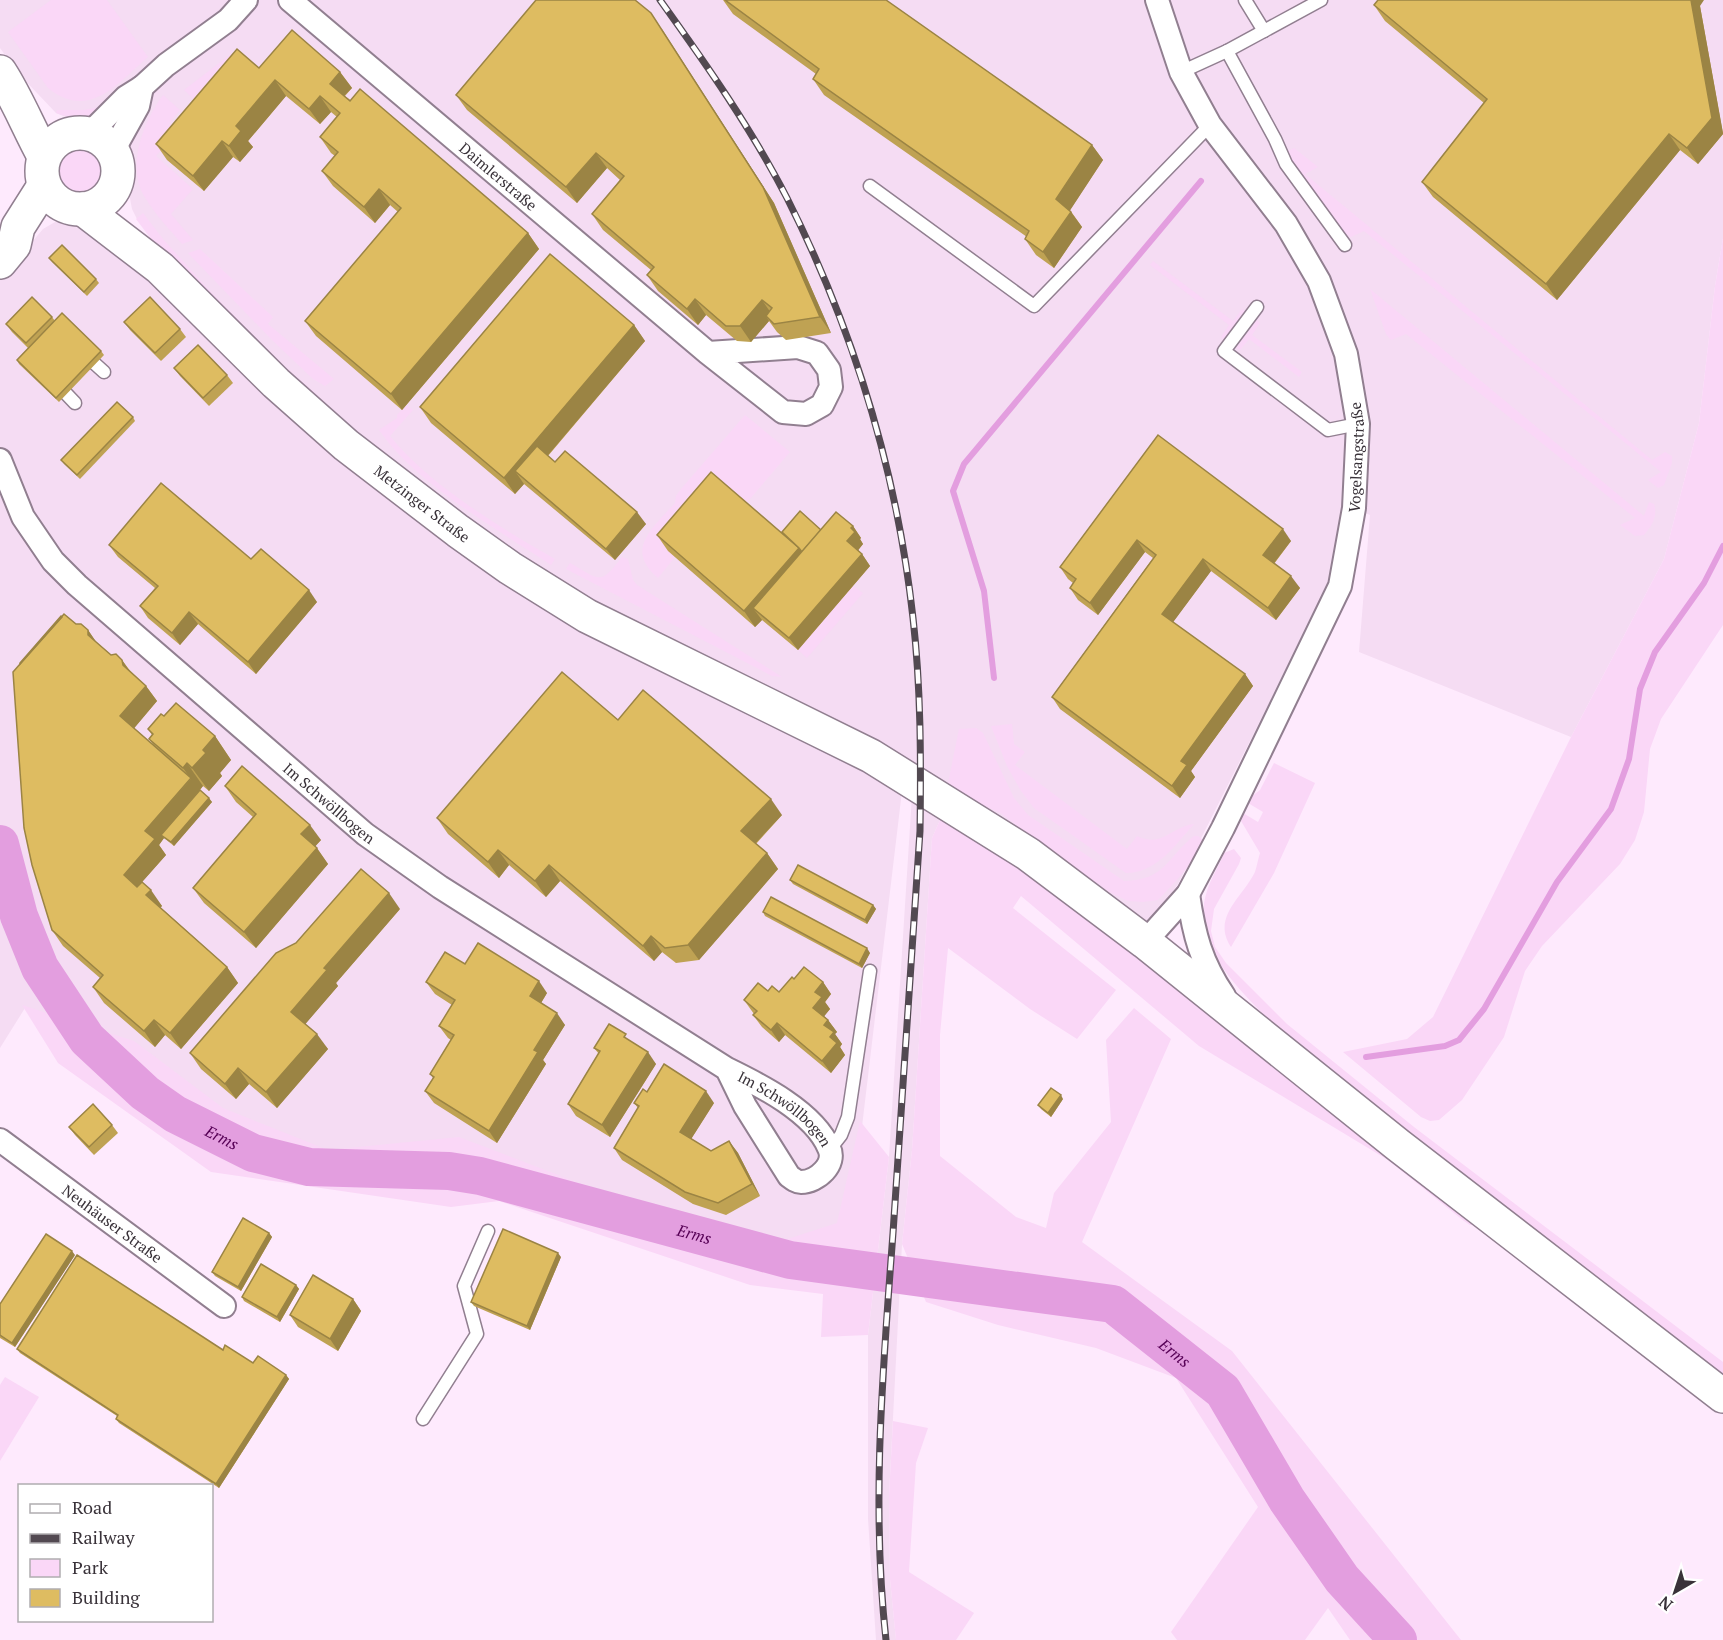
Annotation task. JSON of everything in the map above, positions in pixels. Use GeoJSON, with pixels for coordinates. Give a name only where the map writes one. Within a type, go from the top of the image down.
{"type":"FeatureCollection","features":[{"type":"Feature","properties":{"kind":"street"},"geometry":{"type":"LineString","coordinates":[[7,254],[30,235],[58,189],[53,142],[90,139],[138,106],[142,87],[166,65],[228,20],[246,0]]}},
{"type":"Feature","properties":{"kind":"street","name":"Daimlerstraße"},"geometry":{"type":"LineString","coordinates":[[290,0],[708,353],[783,412],[806,414],[822,405],[831,387],[829,370],[816,353],[798,346],[708,353]]}},
{"type":"Feature","properties":{"kind":"street","name":"Vogelsangstraße"},"geometry":{"type":"LineString","coordinates":[[1145,942],[1188,894],[1223,828],[1340,586],[1354,508],[1358,424],[1346,354],[1319,280],[1286,224],[1210,125],[1181,72],[1156,0]]}},
{"type":"Feature","properties":{"kind":"street","name":"Metzinger Straße"},"geometry":{"type":"LineString","coordinates":[[5,79],[32,101],[90,139],[118,164],[115,187],[120,203],[160,268]]}},
{"type":"Feature","properties":{"kind":"street","name":"Metzinger Straße"},"geometry":{"type":"LineString","coordinates":[[5,79],[58,189],[160,268],[303,408],[372,467],[510,568],[587,616],[840,741],[903,775],[1028,855],[1145,942],[1398,1145],[1723,1396]]}},
{"type":"Feature","properties":{"kind":"street"},"geometry":{"type":"LineString","coordinates":[[58,189],[100,204],[115,187]]}},
{"type":"Feature","properties":{"kind":"street","name":"Im Schwöllbogen"},"geometry":{"type":"LineString","coordinates":[[0,460],[23,517],[53,561],[77,585],[365,834],[440,887],[727,1069],[772,1093],[794,1108],[814,1126],[830,1149],[831,1160],[824,1171],[812,1180],[799,1182],[789,1176],[745,1106],[727,1069]]}},
{"type":"Feature","properties":{"kind":"street"},"geometry":{"type":"LineString","coordinates":[[1188,894],[1199,952],[1211,977],[1237,1016]]}},
{"type":"Feature","properties":{"kind":"street","name":"Neuhäuser Straße"},"geometry":{"type":"LineString","coordinates":[[0,1140],[224,1306]]}},
{"type":"Feature","properties":{"kind":"lane"},"geometry":{"type":"LineString","coordinates":[[1245,0],[1264,31]]}},
{"type":"Feature","properties":{"kind":"lane"},"geometry":{"type":"LineString","coordinates":[[1181,72],[1227,51],[1321,0]]}},
{"type":"Feature","properties":{"kind":"lane"},"geometry":{"type":"LineString","coordinates":[[1227,51],[1275,139],[1286,164],[1345,245]]}},
{"type":"Feature","properties":{"kind":"lane"},"geometry":{"type":"LineString","coordinates":[[870,186],[1034,306],[1210,125]]}},
{"type":"Feature","properties":{"kind":"lane"},"geometry":{"type":"LineString","coordinates":[[1257,307],[1224,351],[1328,430],[1358,424]]}},
{"type":"Feature","properties":{"kind":"lane"},"geometry":{"type":"LineString","coordinates":[[71,341],[104,372]]}},
{"type":"Feature","properties":{"kind":"lane"},"geometry":{"type":"LineString","coordinates":[[43,370],[75,403]]}},
{"type":"Feature","properties":{"kind":"lane"},"geometry":{"type":"LineString","coordinates":[[830,1149],[841,1135],[848,1118],[870,971]]}},
{"type":"Feature","properties":{"kind":"lane"},"geometry":{"type":"LineString","coordinates":[[423,1419],[477,1334],[464,1286],[488,1231]]}},
{"type":"Feature","properties":{"kind":"shaded area"},"geometry":{"type":"Polygon","coordinates":[[[0,0],[1723,0],[1723,238],[1699,423],[1664,559],[1571,737],[1359,652],[1370,515],[1346,505],[1331,580],[1178,884],[1149,925],[597,603],[518,554],[380,458],[170,258],[138,221],[132,209],[129,193],[130,153],[118,136],[104,125],[83,119],[68,118],[56,113],[17,72],[0,48],[0,0]]]}},
{"type":"Feature","properties":{"kind":"shaded area"},"geometry":{"type":"Polygon","coordinates":[[[68,220],[82,223],[528,598],[598,641],[673,678],[765,718],[902,791],[861,1135],[840,1226],[772,1248],[331,1153],[226,1111],[25,1008],[0,1048],[0,280],[43,229],[55,222],[68,220]]]}},
{"type":"Feature","properties":{"kind":"shaded area"},"geometry":{"type":"Polygon","coordinates":[[[912,795],[930,808],[940,820],[932,838],[912,1150],[902,1244],[889,1495],[890,1579],[896,1640],[876,1640],[868,1519],[868,1335],[889,1157],[912,795]]]}},
{"type":"Feature","properties":{"kind":"green space"},"geometry":{"type":"Polygon","coordinates":[[[51,0],[107,0],[148,57],[102,95],[89,100],[77,101],[63,97],[48,88],[8,32],[51,0]]]}},
{"type":"Feature","properties":{"kind":"green space"},"geometry":{"type":"Polygon","coordinates":[[[231,54],[239,60],[200,105],[184,90],[231,54]]]}},
{"type":"Feature","properties":{"kind":"green space"},"geometry":{"type":"Polygon","coordinates":[[[163,95],[180,110],[169,123],[178,131],[156,156],[193,189],[171,214],[193,240],[182,244],[144,196],[137,170],[137,157],[144,130],[149,117],[163,95]]]}},
{"type":"Feature","properties":{"kind":"green space"},"geometry":{"type":"Polygon","coordinates":[[[101,107],[95,115],[85,117],[71,117],[56,113],[57,110],[101,107]]]}},
{"type":"Feature","properties":{"kind":"green space"},"geometry":{"type":"Polygon","coordinates":[[[83,143],[93,145],[102,151],[108,160],[110,170],[108,180],[102,189],[93,195],[83,197],[73,195],[64,189],[58,180],[56,170],[58,160],[64,151],[73,145],[83,143]]]}},
{"type":"Feature","properties":{"kind":"green space"},"geometry":{"type":"Polygon","coordinates":[[[1294,148],[1318,167],[1305,174],[1652,460],[1665,452],[1672,456],[1672,463],[1664,485],[1658,488],[1648,480],[1661,472],[1364,231],[1351,237],[1342,232],[1287,156],[1288,151],[1294,148]]]}},
{"type":"Feature","properties":{"kind":"green space"},"geometry":{"type":"Polygon","coordinates":[[[143,213],[208,289],[284,366],[317,395],[318,399],[290,382],[154,243],[136,219],[143,213]]]}},
{"type":"Feature","properties":{"kind":"green space"},"geometry":{"type":"Polygon","coordinates":[[[1723,238],[1723,625],[1661,719],[1650,749],[1644,812],[1635,840],[1620,864],[1542,946],[1525,971],[1504,1037],[1462,1100],[1439,1120],[1430,1121],[1421,1117],[1343,1052],[1407,1039],[1433,1017],[1571,737],[1664,559],[1699,423],[1723,238]]]}},
{"type":"Feature","properties":{"kind":"green space"},"geometry":{"type":"Polygon","coordinates":[[[200,249],[273,317],[268,324],[334,379],[325,386],[313,379],[272,340],[188,253],[200,249]]]}},
{"type":"Feature","properties":{"kind":"green space"},"geometry":{"type":"Polygon","coordinates":[[[1153,261],[1233,321],[1242,309],[1245,311],[1224,339],[1221,337],[1229,325],[1150,265],[1153,261]]]}},
{"type":"Feature","properties":{"kind":"green space"},"geometry":{"type":"Polygon","coordinates":[[[1370,289],[1644,516],[1649,502],[1654,504],[1654,521],[1644,535],[1635,536],[1620,525],[1635,518],[1406,334],[1391,340],[1386,334],[1370,289]]]}},
{"type":"Feature","properties":{"kind":"green space"},"geometry":{"type":"Polygon","coordinates":[[[1257,320],[1260,323],[1252,335],[1302,372],[1299,377],[1249,339],[1240,350],[1236,348],[1257,320]]]}},
{"type":"Feature","properties":{"kind":"green space"},"geometry":{"type":"Polygon","coordinates":[[[406,405],[413,410],[390,436],[406,454],[425,472],[467,504],[555,559],[551,565],[482,521],[436,487],[395,450],[379,430],[397,418],[406,405]]]}},
{"type":"Feature","properties":{"kind":"green space"},"geometry":{"type":"Polygon","coordinates":[[[745,415],[790,452],[744,506],[668,551],[675,557],[658,578],[643,557],[646,538],[675,503],[676,496],[681,489],[745,415]]]}},
{"type":"Feature","properties":{"kind":"green space"},"geometry":{"type":"Polygon","coordinates":[[[622,557],[628,559],[633,580],[637,585],[782,677],[772,676],[566,569],[570,563],[594,576],[604,576],[622,557]]]}},
{"type":"Feature","properties":{"kind":"green space"},"geometry":{"type":"Polygon","coordinates":[[[853,586],[863,593],[807,658],[798,650],[853,586]]]}},
{"type":"Feature","properties":{"kind":"green space"},"geometry":{"type":"Polygon","coordinates":[[[1012,724],[1014,744],[1025,752],[1015,765],[1127,849],[1137,836],[1153,840],[1194,824],[1156,863],[1137,872],[1126,873],[1034,808],[1007,766],[991,726],[1012,724]]]}},
{"type":"Feature","properties":{"kind":"green space"},"geometry":{"type":"Polygon","coordinates":[[[976,728],[983,733],[1014,798],[1028,815],[1124,881],[1149,877],[1157,872],[1194,836],[1202,839],[1197,854],[1158,900],[1128,901],[1111,893],[1044,847],[1002,814],[947,788],[959,729],[976,728]]]}},
{"type":"Feature","properties":{"kind":"green space"},"geometry":{"type":"Polygon","coordinates":[[[1274,763],[1315,783],[1274,873],[1231,947],[1226,936],[1227,917],[1255,872],[1260,853],[1241,821],[1243,813],[1258,822],[1263,812],[1248,803],[1251,797],[1260,790],[1274,763]]]}},
{"type":"Feature","properties":{"kind":"green space"},"geometry":{"type":"Polygon","coordinates":[[[940,820],[962,827],[1020,867],[1468,1213],[1476,1225],[1470,1225],[1464,1221],[1388,1160],[1199,1046],[1021,896],[1013,908],[1116,990],[1077,1039],[1030,1009],[948,948],[940,1035],[940,1156],[1016,1217],[1046,1228],[1054,1193],[1111,1122],[1106,1040],[1134,1008],[1171,1039],[1082,1242],[1232,1351],[1461,1640],[1350,1640],[1328,1608],[1305,1640],[1177,1640],[1171,1632],[1258,1507],[1176,1378],[1096,1348],[998,1325],[926,1302],[902,1244],[912,1150],[932,838],[940,820]]]}},
{"type":"Feature","properties":{"kind":"green space"},"geometry":{"type":"Polygon","coordinates":[[[1234,849],[1241,858],[1214,909],[1211,931],[1215,947],[1226,963],[1287,1024],[1414,1127],[1723,1362],[1723,1380],[1280,1032],[1251,1002],[1223,969],[1205,932],[1203,912],[1207,891],[1224,853],[1234,849]]]}},
{"type":"Feature","properties":{"kind":"green space"},"geometry":{"type":"Polygon","coordinates":[[[22,1005],[134,1041],[223,1108],[328,1150],[459,1137],[579,1183],[769,1245],[837,1223],[860,1121],[889,1157],[868,1335],[821,1337],[823,1294],[750,1285],[499,1201],[451,1207],[211,1172],[58,1063],[22,1005]]]}},
{"type":"Feature","properties":{"kind":"green space"},"geometry":{"type":"Polygon","coordinates":[[[5,1377],[39,1397],[0,1461],[0,1385],[5,1377]]]}},
{"type":"Feature","properties":{"kind":"green space"},"geometry":{"type":"Polygon","coordinates":[[[893,1421],[928,1428],[916,1463],[909,1572],[974,1613],[956,1640],[896,1640],[890,1579],[889,1495],[893,1421]]]}},
{"type":"Feature","properties":{"kind":"building"},"geometry":{"type":"Polygon","coordinates":[[[536,0],[635,0],[651,13],[763,187],[820,317],[774,324],[766,316],[772,308],[762,300],[740,326],[726,326],[695,299],[687,309],[647,275],[654,267],[592,214],[624,176],[596,153],[566,187],[456,95],[536,0]]]}},
{"type":"Feature","properties":{"kind":"building"},"geometry":{"type":"Polygon","coordinates":[[[725,0],[886,0],[1092,145],[1056,199],[1071,212],[1043,252],[1025,239],[1029,231],[813,79],[819,69],[725,0]]]}},
{"type":"Feature","properties":{"kind":"building"},"geometry":{"type":"Polygon","coordinates":[[[1378,0],[1691,0],[1712,118],[1687,148],[1669,134],[1546,284],[1422,182],[1487,99],[1374,5],[1378,0]]]}},
{"type":"Feature","properties":{"kind":"building"},"geometry":{"type":"Polygon","coordinates":[[[292,30],[340,72],[330,84],[350,101],[360,89],[528,233],[391,394],[305,321],[401,208],[379,189],[364,207],[322,171],[338,152],[320,137],[340,113],[320,96],[309,109],[275,80],[236,126],[241,131],[229,146],[222,141],[193,176],[156,144],[237,49],[259,68],[292,30]]]}},
{"type":"Feature","properties":{"kind":"building"},"geometry":{"type":"Polygon","coordinates":[[[62,245],[96,279],[84,292],[49,258],[62,245]]]}},
{"type":"Feature","properties":{"kind":"building"},"geometry":{"type":"Polygon","coordinates":[[[550,254],[634,325],[504,478],[420,407],[550,254]]]}},
{"type":"Feature","properties":{"kind":"building"},"geometry":{"type":"Polygon","coordinates":[[[32,297],[52,317],[26,343],[6,324],[32,297]]]}},
{"type":"Feature","properties":{"kind":"building"},"geometry":{"type":"Polygon","coordinates":[[[150,297],[180,329],[155,353],[124,322],[150,297]]]}},
{"type":"Feature","properties":{"kind":"building"},"geometry":{"type":"Polygon","coordinates":[[[62,313],[101,351],[56,398],[17,360],[62,313]]]}},
{"type":"Feature","properties":{"kind":"building"},"geometry":{"type":"Polygon","coordinates":[[[198,345],[227,375],[203,398],[174,368],[198,345]]]}},
{"type":"Feature","properties":{"kind":"building"},"geometry":{"type":"Polygon","coordinates":[[[117,402],[133,417],[77,475],[61,460],[117,402]]]}},
{"type":"Feature","properties":{"kind":"building"},"geometry":{"type":"Polygon","coordinates":[[[1158,435],[1283,529],[1263,555],[1291,576],[1268,608],[1203,559],[1162,614],[1245,674],[1181,761],[1187,765],[1172,786],[1052,697],[1156,555],[1137,540],[1090,603],[1070,588],[1076,579],[1060,567],[1158,435]]]}},
{"type":"Feature","properties":{"kind":"building"},"geometry":{"type":"Polygon","coordinates":[[[537,446],[555,462],[565,451],[637,512],[606,549],[515,471],[537,446]]]}},
{"type":"Feature","properties":{"kind":"building"},"geometry":{"type":"Polygon","coordinates":[[[711,472],[799,548],[744,611],[657,535],[711,472]]]}},
{"type":"Feature","properties":{"kind":"building"},"geometry":{"type":"Polygon","coordinates":[[[161,483],[251,559],[261,549],[309,590],[248,662],[189,612],[172,633],[140,606],[158,586],[109,545],[161,483]]]}},
{"type":"Feature","properties":{"kind":"building"},"geometry":{"type":"Polygon","coordinates":[[[800,511],[821,530],[802,552],[782,532],[800,511]]]}},
{"type":"Feature","properties":{"kind":"building"},"geometry":{"type":"Polygon","coordinates":[[[836,512],[853,526],[851,528],[855,532],[847,541],[862,554],[789,638],[753,608],[836,512]]]}},
{"type":"Feature","properties":{"kind":"building"},"geometry":{"type":"Polygon","coordinates":[[[64,614],[88,630],[88,635],[111,655],[116,654],[122,660],[123,665],[146,686],[120,716],[191,778],[145,831],[155,839],[124,875],[137,887],[142,882],[151,890],[146,895],[227,967],[170,1033],[154,1020],[144,1031],[93,987],[103,975],[52,930],[32,865],[24,828],[13,672],[64,614]]]}},
{"type":"Feature","properties":{"kind":"building"},"geometry":{"type":"Polygon","coordinates":[[[62,617],[20,664],[20,663],[62,617]]]}},
{"type":"Feature","properties":{"kind":"building"},"geometry":{"type":"Polygon","coordinates":[[[562,672],[618,720],[643,690],[771,799],[741,831],[767,853],[688,945],[665,948],[651,936],[643,946],[549,865],[535,881],[498,850],[488,862],[437,818],[562,672]]]}},
{"type":"Feature","properties":{"kind":"building"},"geometry":{"type":"Polygon","coordinates":[[[176,703],[215,736],[203,750],[206,753],[192,768],[187,763],[183,768],[149,739],[153,734],[148,729],[161,714],[164,716],[176,703]]]}},
{"type":"Feature","properties":{"kind":"building"},"geometry":{"type":"Polygon","coordinates":[[[242,766],[310,825],[301,834],[317,848],[244,932],[193,888],[256,814],[225,786],[242,766]]]}},
{"type":"Feature","properties":{"kind":"building"},"geometry":{"type":"Polygon","coordinates":[[[200,790],[209,798],[171,842],[161,835],[200,790]]]}},
{"type":"Feature","properties":{"kind":"building"},"geometry":{"type":"Polygon","coordinates":[[[798,865],[873,905],[865,920],[790,880],[798,865]]]}},
{"type":"Feature","properties":{"kind":"building"},"geometry":{"type":"Polygon","coordinates":[[[361,869],[389,893],[324,968],[327,970],[291,1012],[317,1034],[266,1092],[238,1068],[225,1084],[190,1053],[276,953],[296,943],[361,869]]]}},
{"type":"Feature","properties":{"kind":"building"},"geometry":{"type":"Polygon","coordinates":[[[771,897],[867,948],[859,964],[763,912],[771,897]]]}},
{"type":"Feature","properties":{"kind":"building"},"geometry":{"type":"Polygon","coordinates":[[[478,943],[539,981],[530,996],[557,1013],[534,1050],[538,1052],[489,1131],[425,1091],[434,1077],[430,1074],[454,1035],[439,1026],[455,1000],[426,982],[445,952],[465,964],[478,943]]]}},
{"type":"Feature","properties":{"kind":"building"},"geometry":{"type":"Polygon","coordinates":[[[804,967],[823,982],[815,992],[822,997],[813,1008],[828,1020],[824,1025],[834,1032],[830,1037],[837,1043],[822,1061],[777,1023],[771,1030],[753,1015],[757,1011],[744,1000],[758,983],[768,991],[772,986],[779,992],[804,967]]]}},
{"type":"Feature","properties":{"kind":"building"},"geometry":{"type":"Polygon","coordinates":[[[609,1024],[626,1034],[624,1037],[648,1052],[602,1125],[568,1104],[600,1051],[594,1048],[609,1024]]]}},
{"type":"Feature","properties":{"kind":"building"},"geometry":{"type":"Polygon","coordinates":[[[664,1064],[706,1091],[680,1132],[711,1151],[729,1141],[752,1184],[718,1203],[685,1192],[614,1148],[639,1106],[634,1103],[643,1089],[647,1092],[664,1064]]]}},
{"type":"Feature","properties":{"kind":"building"},"geometry":{"type":"Polygon","coordinates":[[[1051,1088],[1061,1095],[1048,1113],[1038,1105],[1051,1088]]]}},
{"type":"Feature","properties":{"kind":"building"},"geometry":{"type":"Polygon","coordinates":[[[93,1104],[112,1125],[89,1147],[69,1127],[93,1104]]]}},
{"type":"Feature","properties":{"kind":"building"},"geometry":{"type":"Polygon","coordinates":[[[243,1218],[269,1233],[238,1287],[212,1272],[243,1218]]]}},
{"type":"Feature","properties":{"kind":"building"},"geometry":{"type":"Polygon","coordinates":[[[503,1229],[558,1253],[527,1326],[471,1302],[503,1229]]]}},
{"type":"Feature","properties":{"kind":"building"},"geometry":{"type":"Polygon","coordinates":[[[46,1234],[72,1251],[12,1343],[0,1335],[0,1304],[46,1234]]]}},
{"type":"Feature","properties":{"kind":"building"},"geometry":{"type":"Polygon","coordinates":[[[77,1255],[223,1350],[225,1345],[253,1363],[258,1356],[286,1375],[216,1484],[116,1419],[118,1415],[17,1349],[77,1255]]]}},
{"type":"Feature","properties":{"kind":"building"},"geometry":{"type":"Polygon","coordinates":[[[261,1264],[296,1285],[277,1317],[242,1297],[261,1264]]]}},
{"type":"Feature","properties":{"kind":"building"},"geometry":{"type":"Polygon","coordinates":[[[313,1275],[353,1299],[330,1339],[290,1315],[313,1275]]]}},
{"type":"Feature","properties":{"kind":"waterway"},"geometry":{"type":"LineString","coordinates":[[994,678],[984,591],[953,491],[964,464],[1201,181]]}},
{"type":"Feature","properties":{"kind":"waterway"},"geometry":{"type":"LineString","coordinates":[[1366,1057],[1445,1046],[1459,1040],[1484,1009],[1557,882],[1611,809],[1629,759],[1640,689],[1655,652],[1704,583],[1723,546]]}},
{"type":"Feature","properties":{"kind":"waterway","name":"Erms"},"geometry":{"type":"LineString","coordinates":[[0,844],[19,916],[40,968],[87,1039],[145,1093],[175,1114],[253,1153],[309,1167],[449,1171],[480,1176],[790,1260],[1113,1304],[1223,1391],[1287,1500],[1342,1579],[1398,1640]]}},
{"type":"Feature","properties":{"kind":"railway"},"geometry":{"type":"LineString","coordinates":[[660,0],[743,121],[787,198],[811,248],[852,350],[869,402],[884,455],[906,563],[918,671],[920,831],[880,1436],[879,1538],[886,1640]]}}]}
